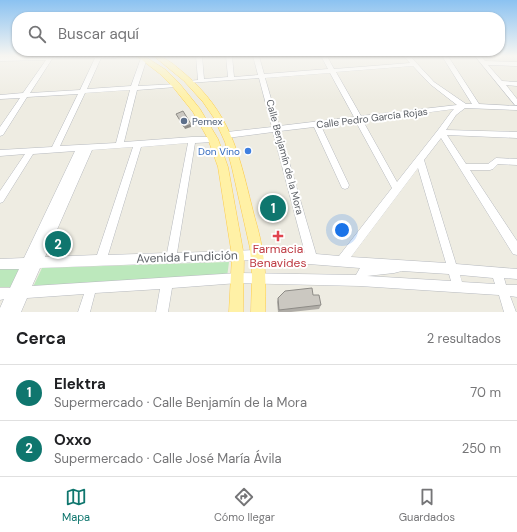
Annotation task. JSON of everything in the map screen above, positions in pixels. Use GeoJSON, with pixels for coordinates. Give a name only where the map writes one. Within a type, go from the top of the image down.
{"type":"FeatureCollection","features":[{"type":"Feature","properties":{"kind":"main road"},"geometry":{"type":"LineString","coordinates":[[161,71],[176,85],[197,111],[213,139],[223,167],[238,256],[236,312]]}},
{"type":"Feature","properties":{"kind":"main road"},"geometry":{"type":"LineString","coordinates":[[177,71],[190,82],[212,108],[227,134],[237,167],[257,255],[259,279],[258,312]]}},
{"type":"Feature","properties":{"kind":"street"},"geometry":{"type":"LineString","coordinates":[[0,133],[41,71]]}},
{"type":"Feature","properties":{"kind":"street"},"geometry":{"type":"LineString","coordinates":[[55,149],[92,71]]}},
{"type":"Feature","properties":{"kind":"street"},"geometry":{"type":"LineString","coordinates":[[119,145],[139,71]]}},
{"type":"Feature","properties":{"kind":"street"},"geometry":{"type":"LineString","coordinates":[[200,71],[201,81]]}},
{"type":"Feature","properties":{"kind":"street"},"geometry":{"type":"LineString","coordinates":[[230,71],[231,78]]}},
{"type":"Feature","properties":{"kind":"street","name":"Calle Benjamín de la Mora"},"geometry":{"type":"LineString","coordinates":[[261,71],[312,259]]}},
{"type":"Feature","properties":{"kind":"street"},"geometry":{"type":"LineString","coordinates":[[190,82],[325,71]]}},
{"type":"Feature","properties":{"kind":"street"},"geometry":{"type":"LineString","coordinates":[[331,71],[397,190]]}},
{"type":"Feature","properties":{"kind":"street"},"geometry":{"type":"LineString","coordinates":[[341,261],[420,160],[454,113],[464,106],[432,83],[420,71]]}},
{"type":"Feature","properties":{"kind":"street"},"geometry":{"type":"LineString","coordinates":[[454,71],[477,107]]}},
{"type":"Feature","properties":{"kind":"street"},"geometry":{"type":"LineString","coordinates":[[490,71],[517,103]]}},
{"type":"Feature","properties":{"kind":"street"},"geometry":{"type":"LineString","coordinates":[[501,84],[517,84]]}},
{"type":"Feature","properties":{"kind":"street"},"geometry":{"type":"LineString","coordinates":[[0,97],[176,85]]}},
{"type":"Feature","properties":{"kind":"street","name":"Calle Pedro García Rojas"},"geometry":{"type":"LineString","coordinates":[[227,134],[317,125],[464,106],[517,108]]}},
{"type":"Feature","properties":{"kind":"street"},"geometry":{"type":"LineString","coordinates":[[317,125],[345,185]]}},
{"type":"Feature","properties":{"kind":"street"},"geometry":{"type":"LineString","coordinates":[[441,132],[517,136]]}},
{"type":"Feature","properties":{"kind":"street"},"geometry":{"type":"LineString","coordinates":[[441,132],[517,250]]}},
{"type":"Feature","properties":{"kind":"street"},"geometry":{"type":"LineString","coordinates":[[0,153],[213,139]]}},
{"type":"Feature","properties":{"kind":"street"},"geometry":{"type":"LineString","coordinates":[[171,257],[192,140]]}},
{"type":"Feature","properties":{"kind":"street"},"geometry":{"type":"LineString","coordinates":[[101,260],[138,144]]}},
{"type":"Feature","properties":{"kind":"street"},"geometry":{"type":"LineString","coordinates":[[16,312],[26,263],[85,147]]}},
{"type":"Feature","properties":{"kind":"street"},"geometry":{"type":"LineString","coordinates":[[4,312],[19,293],[38,263],[85,147]]}},
{"type":"Feature","properties":{"kind":"street"},"geometry":{"type":"LineString","coordinates":[[0,199],[31,151]]}},
{"type":"Feature","properties":{"kind":"street"},"geometry":{"type":"LineString","coordinates":[[420,160],[458,287]]}},
{"type":"Feature","properties":{"kind":"street"},"geometry":{"type":"LineString","coordinates":[[464,167],[490,168],[496,161],[517,162]]}},
{"type":"Feature","properties":{"kind":"street","name":"Avenida Fundición"},"geometry":{"type":"LineString","coordinates":[[0,264],[257,255],[517,274]]}},
{"type":"Feature","properties":{"kind":"street"},"geometry":{"type":"LineString","coordinates":[[360,281],[363,272],[368,270],[387,270],[403,265]]}},
{"type":"Feature","properties":{"kind":"street"},"geometry":{"type":"LineString","coordinates":[[498,273],[510,312]]}},
{"type":"Feature","properties":{"kind":"street"},"geometry":{"type":"LineString","coordinates":[[0,294],[238,278],[360,281],[517,291]]}},
{"type":"Feature","properties":{"kind":"street"},"geometry":{"type":"LineString","coordinates":[[162,312],[167,282]]}},
{"type":"Feature","properties":{"kind":"street"},"geometry":{"type":"LineString","coordinates":[[84,312],[91,288]]}},
{"type":"Feature","properties":{"kind":"green space"},"geometry":{"type":"Polygon","coordinates":[[[229,262],[227,277],[33,287],[42,268],[229,262]]]}},
{"type":"Feature","properties":{"kind":"green space"},"geometry":{"type":"Polygon","coordinates":[[[20,268],[11,287],[0,287],[0,269],[20,268]]]}},
{"type":"Feature","properties":{"kind":"building","name":"Pemex"},"geometry":{"type":"Polygon","coordinates":[[[183,111],[191,124],[184,127],[176,114],[183,111]]]}},
{"type":"Feature","properties":{"kind":"building"},"geometry":{"type":"Polygon","coordinates":[[[312,288],[313,295],[319,295],[321,305],[279,310],[278,298],[285,291],[312,288]]]}},
{"type":"Feature","properties":{"kind":"place","name":"Pemex"},"geometry":{"type":"Point","coordinates":[184,121]}},
{"type":"Feature","properties":{"kind":"place","name":"Don Vino"},"geometry":{"type":"Point","coordinates":[248,151]}},
{"type":"Feature","properties":{"kind":"place","name":"Elektra"},"geometry":{"type":"Point","coordinates":[273,208]}},
{"type":"Feature","properties":{"kind":"place","name":"Farmacia Benavides"},"geometry":{"type":"Point","coordinates":[278,236]}},
{"type":"Feature","properties":{"kind":"place","name":"Oxxo"},"geometry":{"type":"Point","coordinates":[58,244]}}]}
